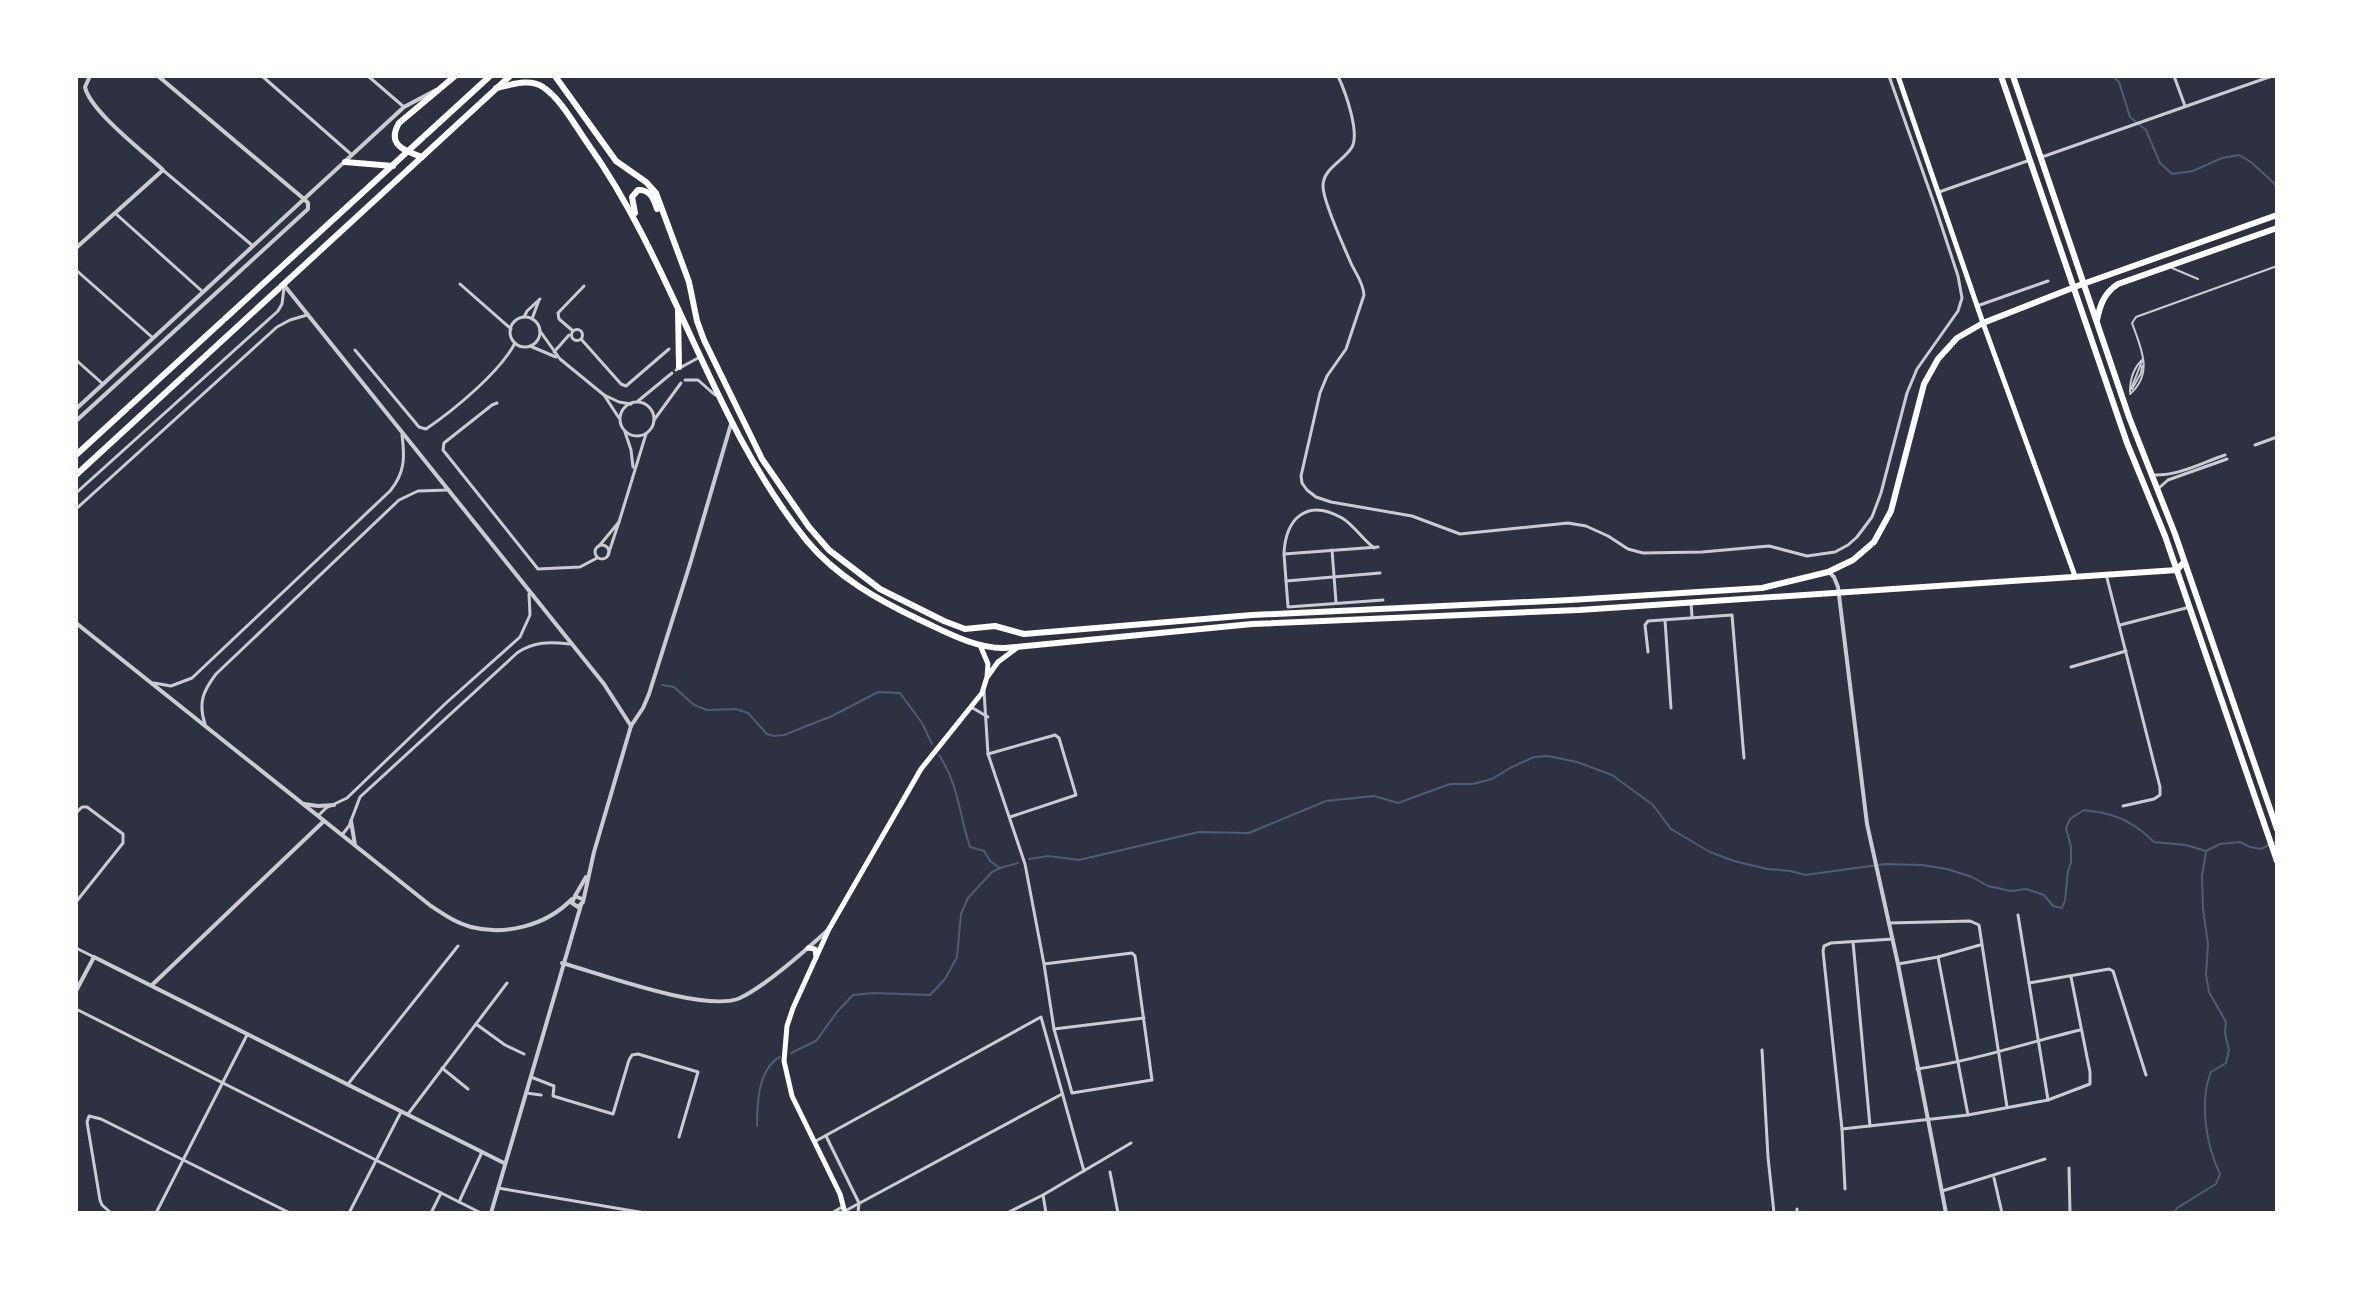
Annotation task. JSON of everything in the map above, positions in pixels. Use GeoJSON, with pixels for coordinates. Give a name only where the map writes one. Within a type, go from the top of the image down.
{"type":"FeatureCollection","features":[{"type":"Feature","properties":{"kind":"main road"},"geometry":{"type":"LineString","coordinates":[[422,157],[408,152],[396,141],[397,126],[455,76]]}},
{"type":"Feature","properties":{"kind":"main road"},"geometry":{"type":"LineString","coordinates":[[76,455],[490,76]]}},
{"type":"Feature","properties":{"kind":"main road"},"geometry":{"type":"LineString","coordinates":[[76,475],[510,76]]}},
{"type":"Feature","properties":{"kind":"main road"},"geometry":{"type":"LineString","coordinates":[[555,76],[612,157],[654,189],[689,282],[699,327],[754,443],[816,536],[866,580],[931,615],[965,629],[995,626],[1029,634],[1252,615],[1762,588],[1828,572],[1861,555],[1881,531],[1891,511],[1928,376],[1950,344],[1965,332],[2074,287],[2277,215]]}},
{"type":"Feature","properties":{"kind":"main road"},"geometry":{"type":"LineString","coordinates":[[1898,76],[2075,576]]}},
{"type":"Feature","properties":{"kind":"main road"},"geometry":{"type":"LineString","coordinates":[[2001,76],[2127,443],[2177,570],[2276,859]]}},
{"type":"Feature","properties":{"kind":"main road"},"geometry":{"type":"LineString","coordinates":[[2013,76],[2124,404],[2184,562],[2277,829]]}},
{"type":"Feature","properties":{"kind":"main road"},"geometry":{"type":"LineString","coordinates":[[496,88],[529,82],[540,85],[550,93],[605,169],[651,250]]}},
{"type":"Feature","properties":{"kind":"main road"},"geometry":{"type":"LineString","coordinates":[[345,162],[393,166]]}},
{"type":"Feature","properties":{"kind":"main road"},"geometry":{"type":"LineString","coordinates":[[689,282],[654,200],[648,192],[638,190],[632,195],[631,202],[741,440],[758,471],[809,543],[835,569],[878,599],[941,630],[991,648],[1252,624],[1579,610],[2177,570],[2184,562]]}},
{"type":"Feature","properties":{"kind":"main road"},"geometry":{"type":"LineString","coordinates":[[2239,241],[2238,233],[2246,226]]}},
{"type":"Feature","properties":{"kind":"main road"},"geometry":{"type":"LineString","coordinates":[[2096,322],[2103,300],[2113,287],[2277,228]]}},
{"type":"Feature","properties":{"kind":"main road"},"geometry":{"type":"LineString","coordinates":[[676,370],[677,306]]}},
{"type":"Feature","properties":{"kind":"main road"},"geometry":{"type":"LineString","coordinates":[[1005,648],[1014,640],[1009,629]]}},
{"type":"Feature","properties":{"kind":"main road"},"geometry":{"type":"LineString","coordinates":[[844,1210],[840,1194],[792,1096],[784,1061],[788,1019],[829,929],[921,769],[985,686],[988,660],[980,645]]}},
{"type":"Feature","properties":{"kind":"main road"},"geometry":{"type":"LineString","coordinates":[[987,677],[1005,656],[1022,645]]}},
{"type":"Feature","properties":{"kind":"main road"},"geometry":{"type":"LineString","coordinates":[[808,948],[815,949],[816,958]]}},
{"type":"Feature","properties":{"kind":"street"},"geometry":{"type":"LineString","coordinates":[[90,76],[85,87],[89,98],[113,124],[253,246]]}},
{"type":"Feature","properties":{"kind":"street"},"geometry":{"type":"LineString","coordinates":[[76,421],[306,213],[309,206],[158,76]]}},
{"type":"Feature","properties":{"kind":"street"},"geometry":{"type":"LineString","coordinates":[[262,76],[352,155]]}},
{"type":"Feature","properties":{"kind":"street"},"geometry":{"type":"LineString","coordinates":[[368,76],[404,107]]}},
{"type":"Feature","properties":{"kind":"street"},"geometry":{"type":"LineString","coordinates":[[1338,76],[1350,111],[1354,140],[1349,151],[1327,173],[1323,188],[1364,295],[1346,349],[1327,376],[1320,393],[1302,468],[1302,483],[1307,490],[1331,502],[1412,516],[1460,534],[1568,523],[1586,526],[1628,549],[1643,553],[1769,546],[1798,555],[1816,556],[1848,545],[1872,517],[1907,393],[1917,369],[1958,311],[1962,298],[1939,217],[1889,76]]}},
{"type":"Feature","properties":{"kind":"street"},"geometry":{"type":"LineString","coordinates":[[2174,76],[2185,106]]}},
{"type":"Feature","properties":{"kind":"street"},"geometry":{"type":"LineString","coordinates":[[2040,158],[2272,76]]}},
{"type":"Feature","properties":{"kind":"street"},"geometry":{"type":"LineString","coordinates":[[76,409],[404,107],[445,84]]}},
{"type":"Feature","properties":{"kind":"street"},"geometry":{"type":"LineString","coordinates":[[1939,192],[2030,160]]}},
{"type":"Feature","properties":{"kind":"street"},"geometry":{"type":"LineString","coordinates":[[76,248],[163,170]]}},
{"type":"Feature","properties":{"kind":"street"},"geometry":{"type":"LineString","coordinates":[[115,213],[203,292]]}},
{"type":"Feature","properties":{"kind":"street"},"geometry":{"type":"LineString","coordinates":[[76,270],[153,338]]}},
{"type":"Feature","properties":{"kind":"street"},"geometry":{"type":"LineString","coordinates":[[1977,306],[2048,281]]}},
{"type":"Feature","properties":{"kind":"street"},"geometry":{"type":"LineString","coordinates":[[460,284],[511,329]]}},
{"type":"Feature","properties":{"kind":"street"},"geometry":{"type":"LineString","coordinates":[[284,285],[604,684],[631,726]]}},
{"type":"Feature","properties":{"kind":"street"},"geometry":{"type":"LineString","coordinates":[[76,493],[278,311],[284,285]]}},
{"type":"Feature","properties":{"kind":"street"},"geometry":{"type":"LineString","coordinates":[[581,339],[573,339],[572,332],[559,319],[558,313],[584,286]]}},
{"type":"Feature","properties":{"kind":"street"},"geometry":{"type":"LineString","coordinates":[[524,317],[540,299],[532,319]]}},
{"type":"Feature","properties":{"kind":"street"},"geometry":{"type":"LineString","coordinates":[[184,310],[190,317]]}},
{"type":"Feature","properties":{"kind":"street"},"geometry":{"type":"LineString","coordinates":[[76,509],[277,327],[308,315]]}},
{"type":"Feature","properties":{"kind":"street"},"geometry":{"type":"LineString","coordinates":[[560,359],[515,343],[511,329],[517,320],[524,317],[532,319],[560,359],[604,395],[619,402],[647,405],[654,420]]}},
{"type":"Feature","properties":{"kind":"street"},"geometry":{"type":"LineString","coordinates":[[172,320],[179,327]]}},
{"type":"Feature","properties":{"kind":"street"},"geometry":{"type":"LineString","coordinates":[[530,346],[537,340],[540,331]]}},
{"type":"Feature","properties":{"kind":"street"},"geometry":{"type":"LineString","coordinates":[[554,352],[572,332],[582,332],[581,339],[626,386],[669,349]]}},
{"type":"Feature","properties":{"kind":"street"},"geometry":{"type":"LineString","coordinates":[[355,350],[419,427],[426,429],[487,379],[515,343]]}},
{"type":"Feature","properties":{"kind":"street"},"geometry":{"type":"LineString","coordinates":[[633,475],[633,459],[622,424],[623,411],[647,396],[676,370],[701,356]]}},
{"type":"Feature","properties":{"kind":"street"},"geometry":{"type":"LineString","coordinates":[[76,360],[103,384]]}},
{"type":"Feature","properties":{"kind":"street"},"geometry":{"type":"LineString","coordinates":[[497,403],[444,443],[443,450],[538,569],[580,567],[608,555],[646,433],[683,382],[691,378],[698,380],[722,400]]}},
{"type":"Feature","properties":{"kind":"street"},"geometry":{"type":"LineString","coordinates":[[189,390],[198,398]]}},
{"type":"Feature","properties":{"kind":"street"},"geometry":{"type":"LineString","coordinates":[[604,395],[631,434],[646,433]]}},
{"type":"Feature","properties":{"kind":"street"},"geometry":{"type":"LineString","coordinates":[[573,931],[574,901],[594,852],[631,726],[649,694],[732,421]]}},
{"type":"Feature","properties":{"kind":"street"},"geometry":{"type":"LineString","coordinates":[[151,682],[171,686],[192,678],[390,491],[400,477],[403,465],[401,431]]}},
{"type":"Feature","properties":{"kind":"street"},"geometry":{"type":"LineString","coordinates":[[2255,445],[2277,437]]}},
{"type":"Feature","properties":{"kind":"street"},"geometry":{"type":"LineString","coordinates":[[726,446],[732,439],[741,440]]}},
{"type":"Feature","properties":{"kind":"street"},"geometry":{"type":"LineString","coordinates":[[2150,474],[2167,475],[2226,457],[2168,480],[2156,491]]}},
{"type":"Feature","properties":{"kind":"street"},"geometry":{"type":"LineString","coordinates":[[206,728],[201,699],[216,674],[399,500],[418,491],[449,490]]}},
{"type":"Feature","properties":{"kind":"street"},"geometry":{"type":"LineString","coordinates":[[1284,554],[1376,547],[1343,518],[1314,510],[1295,518],[1289,526],[1284,554],[1288,607],[1383,600]]}},
{"type":"Feature","properties":{"kind":"street"},"geometry":{"type":"LineString","coordinates":[[597,558],[595,551],[619,522]]}},
{"type":"Feature","properties":{"kind":"street"},"geometry":{"type":"LineString","coordinates":[[599,546],[607,548],[608,555]]}},
{"type":"Feature","properties":{"kind":"street"},"geometry":{"type":"LineString","coordinates":[[1332,550],[1336,604]]}},
{"type":"Feature","properties":{"kind":"street"},"geometry":{"type":"LineString","coordinates":[[1828,572],[1836,580],[1872,849],[1893,939],[1946,1213]]}},
{"type":"Feature","properties":{"kind":"street"},"geometry":{"type":"LineString","coordinates":[[1286,581],[1380,573]]}},
{"type":"Feature","properties":{"kind":"street"},"geometry":{"type":"LineString","coordinates":[[2106,574],[2161,792],[2154,799],[2123,806]]}},
{"type":"Feature","properties":{"kind":"street"},"geometry":{"type":"LineString","coordinates":[[318,817],[324,810],[347,798],[520,637],[530,615],[529,590]]}},
{"type":"Feature","properties":{"kind":"street"},"geometry":{"type":"LineString","coordinates":[[1691,602],[1692,617]]}},
{"type":"Feature","properties":{"kind":"street"},"geometry":{"type":"LineString","coordinates":[[1701,602],[1702,617]]}},
{"type":"Feature","properties":{"kind":"street"},"geometry":{"type":"LineString","coordinates":[[2120,625],[2190,607]]}},
{"type":"Feature","properties":{"kind":"street"},"geometry":{"type":"LineString","coordinates":[[1648,652],[1646,623],[1730,614],[1733,617],[1744,758]]}},
{"type":"Feature","properties":{"kind":"street"},"geometry":{"type":"LineString","coordinates":[[1665,620],[1671,708]]}},
{"type":"Feature","properties":{"kind":"street"},"geometry":{"type":"LineString","coordinates":[[76,623],[356,847],[452,919],[469,927],[494,930],[516,928],[536,923],[579,896],[582,902]]}},
{"type":"Feature","properties":{"kind":"street"},"geometry":{"type":"LineString","coordinates":[[342,835],[360,797],[525,647],[541,642],[572,644]]}},
{"type":"Feature","properties":{"kind":"street"},"geometry":{"type":"LineString","coordinates":[[2071,667],[2126,651]]}},
{"type":"Feature","properties":{"kind":"street"},"geometry":{"type":"LineString","coordinates":[[985,686],[988,754],[1025,864],[1054,1029],[1072,1093],[1152,1080],[1135,956],[1132,953],[1044,964]]}},
{"type":"Feature","properties":{"kind":"street"},"geometry":{"type":"LineString","coordinates":[[446,703],[452,705],[454,710]]}},
{"type":"Feature","properties":{"kind":"street"},"geometry":{"type":"LineString","coordinates":[[971,707],[988,717]]}},
{"type":"Feature","properties":{"kind":"street"},"geometry":{"type":"LineString","coordinates":[[414,734],[415,739],[420,741]]}},
{"type":"Feature","properties":{"kind":"street"},"geometry":{"type":"LineString","coordinates":[[988,754],[1055,735],[1059,738],[1076,795],[1010,817]]}},
{"type":"Feature","properties":{"kind":"street"},"geometry":{"type":"LineString","coordinates":[[301,803],[334,805]]}},
{"type":"Feature","properties":{"kind":"street"},"geometry":{"type":"LineString","coordinates":[[76,813],[87,807],[124,837],[123,843],[76,902]]}},
{"type":"Feature","properties":{"kind":"street"},"geometry":{"type":"LineString","coordinates":[[151,986],[324,821]]}},
{"type":"Feature","properties":{"kind":"street"},"geometry":{"type":"LineString","coordinates":[[351,821],[356,847]]}},
{"type":"Feature","properties":{"kind":"street"},"geometry":{"type":"LineString","coordinates":[[491,1213],[594,852]]}},
{"type":"Feature","properties":{"kind":"street"},"geometry":{"type":"LineString","coordinates":[[574,901],[582,902]]}},
{"type":"Feature","properties":{"kind":"street"},"geometry":{"type":"LineString","coordinates":[[2018,915],[2048,1100]]}},
{"type":"Feature","properties":{"kind":"street"},"geometry":{"type":"LineString","coordinates":[[1889,923],[1933,920],[1974,921],[1979,925],[2007,1107]]}},
{"type":"Feature","properties":{"kind":"street"},"geometry":{"type":"LineString","coordinates":[[562,963],[688,998],[728,1001],[755,989],[829,929]]}},
{"type":"Feature","properties":{"kind":"street"},"geometry":{"type":"LineString","coordinates":[[1845,1189],[1842,1129],[1823,951],[1827,944],[1893,939]]}},
{"type":"Feature","properties":{"kind":"street"},"geometry":{"type":"LineString","coordinates":[[1853,942],[1870,1126]]}},
{"type":"Feature","properties":{"kind":"street"},"geometry":{"type":"LineString","coordinates":[[1898,964],[1981,945]]}},
{"type":"Feature","properties":{"kind":"street"},"geometry":{"type":"LineString","coordinates":[[347,1084],[458,946]]}},
{"type":"Feature","properties":{"kind":"street"},"geometry":{"type":"LineString","coordinates":[[76,948],[504,1163]]}},
{"type":"Feature","properties":{"kind":"street"},"geometry":{"type":"LineString","coordinates":[[76,991],[94,957]]}},
{"type":"Feature","properties":{"kind":"street"},"geometry":{"type":"LineString","coordinates":[[1938,957],[1968,1115]]}},
{"type":"Feature","properties":{"kind":"street"},"geometry":{"type":"LineString","coordinates":[[2029,983],[2113,971],[2146,1075]]}},
{"type":"Feature","properties":{"kind":"street"},"geometry":{"type":"LineString","coordinates":[[1842,1129],[1968,1115],[2048,1100],[2090,1084],[2071,977]]}},
{"type":"Feature","properties":{"kind":"street"},"geometry":{"type":"LineString","coordinates":[[349,1213],[404,1113],[507,983]]}},
{"type":"Feature","properties":{"kind":"street"},"geometry":{"type":"LineString","coordinates":[[76,1009],[481,1213]]}},
{"type":"Feature","properties":{"kind":"street"},"geometry":{"type":"LineString","coordinates":[[814,1142],[1041,1017],[1084,1171]]}},
{"type":"Feature","properties":{"kind":"street"},"geometry":{"type":"LineString","coordinates":[[1054,1029],[1144,1018]]}},
{"type":"Feature","properties":{"kind":"street"},"geometry":{"type":"LineString","coordinates":[[476,1024],[505,1045],[524,1054]]}},
{"type":"Feature","properties":{"kind":"street"},"geometry":{"type":"LineString","coordinates":[[1917,1069],[1959,1063],[2080,1030]]}},
{"type":"Feature","properties":{"kind":"street"},"geometry":{"type":"LineString","coordinates":[[156,1213],[247,1035]]}},
{"type":"Feature","properties":{"kind":"street"},"geometry":{"type":"LineString","coordinates":[[1762,1050],[1774,1213]]}},
{"type":"Feature","properties":{"kind":"street"},"geometry":{"type":"LineString","coordinates":[[531,1077],[554,1086],[553,1096],[613,1114],[629,1060],[635,1054],[698,1072],[679,1137]]}},
{"type":"Feature","properties":{"kind":"street"},"geometry":{"type":"LineString","coordinates":[[442,1068],[468,1089]]}},
{"type":"Feature","properties":{"kind":"street"},"geometry":{"type":"LineString","coordinates":[[526,1093],[541,1095]]}},
{"type":"Feature","properties":{"kind":"street"},"geometry":{"type":"LineString","coordinates":[[832,1213],[859,1203],[1062,1094]]}},
{"type":"Feature","properties":{"kind":"street"},"geometry":{"type":"LineString","coordinates":[[111,1213],[102,1205],[87,1122],[89,1116],[101,1119],[290,1213]]}},
{"type":"Feature","properties":{"kind":"street"},"geometry":{"type":"LineString","coordinates":[[826,1135],[859,1203],[858,1213]]}},
{"type":"Feature","properties":{"kind":"street"},"geometry":{"type":"LineString","coordinates":[[1007,1213],[1131,1143]]}},
{"type":"Feature","properties":{"kind":"street"},"geometry":{"type":"LineString","coordinates":[[459,1202],[482,1152]]}},
{"type":"Feature","properties":{"kind":"street"},"geometry":{"type":"LineString","coordinates":[[1942,1191],[2045,1159]]}},
{"type":"Feature","properties":{"kind":"street"},"geometry":{"type":"LineString","coordinates":[[2069,1168],[2070,1213]]}},
{"type":"Feature","properties":{"kind":"street"},"geometry":{"type":"LineString","coordinates":[[1110,1172],[1118,1213]]}},
{"type":"Feature","properties":{"kind":"street"},"geometry":{"type":"LineString","coordinates":[[1993,1176],[2002,1213]]}},
{"type":"Feature","properties":{"kind":"street"},"geometry":{"type":"LineString","coordinates":[[498,1188],[645,1213]]}},
{"type":"Feature","properties":{"kind":"street"},"geometry":{"type":"LineString","coordinates":[[431,1213],[441,1193]]}},
{"type":"Feature","properties":{"kind":"street"},"geometry":{"type":"LineString","coordinates":[[1043,1195],[1046,1213]]}},
{"type":"Feature","properties":{"kind":"lane"},"geometry":{"type":"LineString","coordinates":[[2124,404],[2141,373],[2144,357],[2132,323],[2136,317],[2277,266]]}},
{"type":"Feature","properties":{"kind":"lane"},"geometry":{"type":"LineString","coordinates":[[2168,267],[2198,279]]}},
{"type":"Feature","properties":{"kind":"lane"},"geometry":{"type":"LineString","coordinates":[[2130,394],[2130,381],[2137,364],[2144,357]]}},
{"type":"Feature","properties":{"kind":"waterway"},"geometry":{"type":"LineString","coordinates":[[2082,76],[2098,76]]}},
{"type":"Feature","properties":{"kind":"waterway"},"geometry":{"type":"LineString","coordinates":[[2107,76],[2119,82],[2130,117],[2146,130],[2160,163],[2172,174],[2193,171],[2222,158],[2239,155],[2277,186]]}},
{"type":"Feature","properties":{"kind":"waterway"},"geometry":{"type":"LineString","coordinates":[[662,685],[674,687],[694,705],[707,710],[736,709],[748,713],[767,734],[774,736],[832,716],[878,692],[900,693],[922,723],[932,744]]}},
{"type":"Feature","properties":{"kind":"waterway"},"geometry":{"type":"LineString","coordinates":[[939,755],[955,789],[970,847],[984,851],[990,861],[1000,868],[1018,863]]}},
{"type":"Feature","properties":{"kind":"waterway"},"geometry":{"type":"LineString","coordinates":[[1029,859],[1048,856],[1079,860],[1199,832],[1249,833],[1326,801],[1374,796],[1398,803],[1450,784],[1473,784],[1492,779],[1534,757],[1548,756],[1577,762],[1612,775],[1653,805],[1671,829],[1710,852],[1767,869],[1805,875],[1885,864],[1922,865],[1947,869],[1988,886],[2011,891],[2026,889],[2044,895],[2053,906],[2062,908],[2071,863],[2066,828],[2070,819],[2084,810],[2124,820],[2154,842],[2186,845],[2206,851]]}},
{"type":"Feature","properties":{"kind":"waterway"},"geometry":{"type":"LineString","coordinates":[[2174,1213],[2177,1208],[2216,1184],[2220,1174],[2208,1137],[2205,1097],[2211,1072],[2226,1063],[2229,1050],[2226,1022],[2209,992],[2206,975],[2208,944],[2202,876],[2206,851],[2220,844],[2240,842],[2261,849],[2277,841]]}},
{"type":"Feature","properties":{"kind":"waterway"},"geometry":{"type":"LineString","coordinates":[[791,1053],[816,1041],[853,995],[930,995],[945,979],[957,957],[961,914],[968,898],[992,872],[1000,868]]}},
{"type":"Feature","properties":{"kind":"waterway"},"geometry":{"type":"LineString","coordinates":[[757,1126],[758,1097],[763,1078],[780,1057]]}}]}
